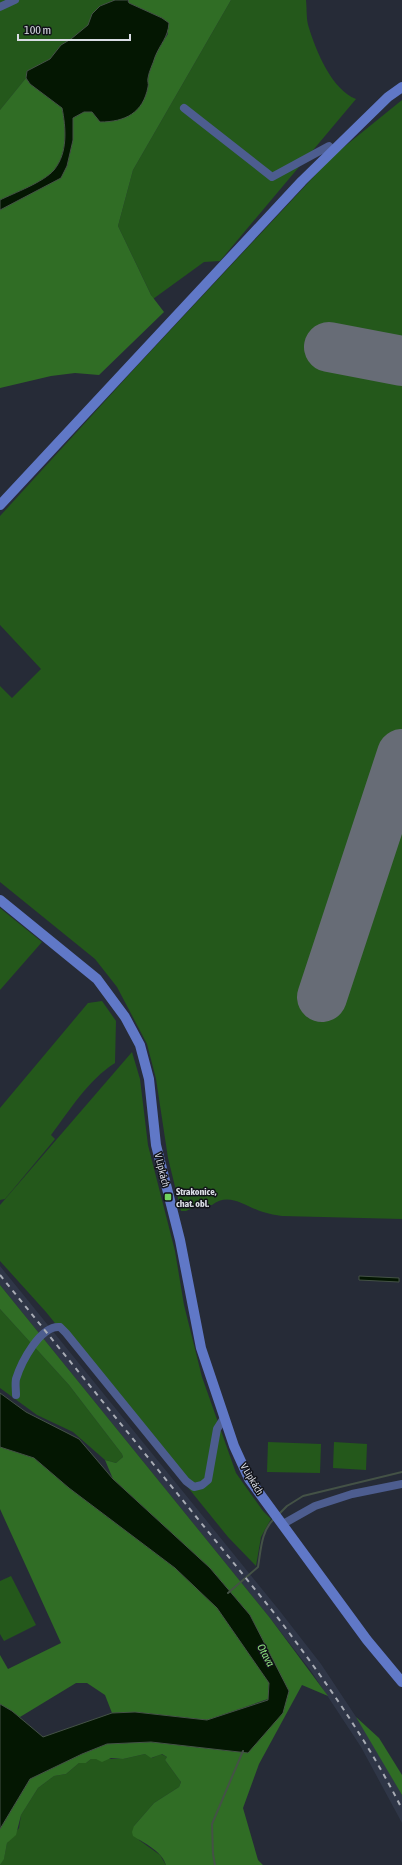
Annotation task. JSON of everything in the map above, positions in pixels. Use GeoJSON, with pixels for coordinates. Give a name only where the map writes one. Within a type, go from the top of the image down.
{"type":"FeatureCollection","features":[{"type":"Feature","properties":{"kind":"street"},"geometry":{"type":"LineString","coordinates":[[0,7],[15,0]]}},
{"type":"Feature","properties":{"kind":"street"},"geometry":{"type":"LineString","coordinates":[[0,505],[302,181],[388,97],[402,87]]}},
{"type":"Feature","properties":{"kind":"street"},"geometry":{"type":"LineString","coordinates":[[184,108],[272,177],[329,146],[333,150]]}},
{"type":"Feature","properties":{"kind":"street","name":"V Lipkách"},"geometry":{"type":"LineString","coordinates":[[0,900],[97,979],[125,1017],[140,1045],[149,1079],[156,1145],[180,1240],[201,1348],[234,1446],[249,1479],[367,1640],[402,1682]]}},
{"type":"Feature","properties":{"kind":"street"},"geometry":{"type":"LineString","coordinates":[[16,1395],[16,1380],[34,1342],[52,1328],[60,1327],[186,1481],[194,1486],[202,1486],[208,1480],[216,1429],[224,1418]]}},
{"type":"Feature","properties":{"kind":"street"},"geometry":{"type":"LineString","coordinates":[[283,1524],[315,1506],[352,1494],[402,1484]]}},
{"type":"Feature","properties":{"kind":"shaded area"},"geometry":{"type":"Polygon","coordinates":[[[0,1266],[279,1610],[321,1664],[372,1741],[402,1795],[402,1823],[361,1747],[311,1671],[270,1618],[0,1285],[0,1266]]]}},
{"type":"Feature","properties":{"kind":"green space"},"geometry":{"type":"Polygon","coordinates":[[[0,0],[115,0],[100,6],[92,14],[88,25],[61,45],[50,59],[27,71],[26,78],[0,110],[0,0]]]}},
{"type":"Feature","properties":{"kind":"green space"},"geometry":{"type":"Polygon","coordinates":[[[129,0],[231,0],[133,170],[118,226],[151,295],[164,312],[99,375],[75,373],[51,376],[0,388],[0,210],[67,166],[73,140],[73,118],[84,112],[93,112],[148,86],[151,66],[157,52],[168,34],[162,18],[129,3],[129,0]]]}},
{"type":"Feature","properties":{"kind":"green space"},"geometry":{"type":"Polygon","coordinates":[[[231,0],[306,0],[308,25],[326,69],[332,79],[347,94],[356,99],[220,261],[204,262],[153,299],[118,226],[133,170],[231,0]]]}},
{"type":"Feature","properties":{"kind":"green space"},"geometry":{"type":"Polygon","coordinates":[[[26,78],[30,84],[62,108],[65,132],[64,148],[59,163],[44,179],[0,200],[0,110],[26,78]]]}},
{"type":"Feature","properties":{"kind":"green space"},"geometry":{"type":"Polygon","coordinates":[[[402,100],[402,1219],[282,1216],[257,1210],[238,1201],[225,1199],[212,1205],[199,1205],[186,1211],[181,1211],[168,1158],[156,1079],[147,1044],[117,987],[95,959],[0,882],[0,686],[12,698],[41,669],[0,625],[0,516],[136,367],[334,155],[402,100]]]}},
{"type":"Feature","properties":{"kind":"green space"},"geometry":{"type":"Polygon","coordinates":[[[0,908],[42,942],[0,990],[0,908]]]}},
{"type":"Feature","properties":{"kind":"green space"},"geometry":{"type":"Polygon","coordinates":[[[102,1001],[116,1021],[115,1063],[96,1078],[80,1096],[51,1135],[55,1139],[5,1199],[0,1200],[0,1108],[88,1003],[102,1001]]]}},
{"type":"Feature","properties":{"kind":"green space"},"geometry":{"type":"Polygon","coordinates":[[[132,1052],[140,1079],[148,1145],[175,1251],[184,1305],[202,1377],[236,1473],[263,1511],[271,1519],[261,1537],[256,1566],[228,1537],[46,1312],[0,1261],[0,1205],[132,1052]]]}},
{"type":"Feature","properties":{"kind":"green space"},"geometry":{"type":"Polygon","coordinates":[[[0,1285],[270,1618],[328,1696],[302,1685],[259,1764],[243,1808],[258,1860],[263,1865],[166,1865],[164,1860],[157,1852],[133,1836],[132,1832],[134,1826],[154,1803],[179,1787],[181,1782],[165,1760],[167,1757],[162,1754],[151,1758],[145,1754],[123,1759],[111,1758],[102,1762],[96,1759],[91,1759],[86,1763],[79,1763],[66,1774],[54,1776],[38,1788],[21,1815],[16,1835],[7,1843],[4,1859],[0,1865],[0,1829],[30,1779],[82,1754],[107,1744],[151,1742],[239,1752],[289,1692],[250,1615],[210,1568],[113,1479],[105,1460],[116,1463],[123,1457],[122,1454],[69,1385],[0,1309],[0,1285]]]}},
{"type":"Feature","properties":{"kind":"green space"},"geometry":{"type":"Polygon","coordinates":[[[0,1309],[69,1385],[122,1454],[123,1457],[116,1463],[105,1460],[73,1432],[37,1415],[0,1388],[0,1309]]]}},
{"type":"Feature","properties":{"kind":"green space"},"geometry":{"type":"Polygon","coordinates":[[[268,1442],[321,1444],[320,1473],[267,1472],[268,1442]]]}},
{"type":"Feature","properties":{"kind":"green space"},"geometry":{"type":"Polygon","coordinates":[[[334,1442],[367,1444],[366,1470],[333,1468],[334,1442]]]}},
{"type":"Feature","properties":{"kind":"green space"},"geometry":{"type":"Polygon","coordinates":[[[0,1447],[34,1458],[69,1488],[175,1568],[217,1608],[269,1683],[268,1699],[207,1720],[135,1712],[112,1713],[105,1695],[87,1683],[76,1683],[20,1717],[0,1704],[0,1655],[8,1669],[61,1643],[0,1509],[0,1447]]]}},
{"type":"Feature","properties":{"kind":"green space"},"geometry":{"type":"Polygon","coordinates":[[[11,1576],[36,1625],[4,1641],[0,1634],[0,1581],[11,1576]]]}},
{"type":"Feature","properties":{"kind":"green space"},"geometry":{"type":"Polygon","coordinates":[[[356,1717],[379,1738],[402,1775],[402,1795],[356,1717]]]}},
{"type":"Feature","properties":{"kind":"green space"},"geometry":{"type":"Polygon","coordinates":[[[145,1754],[152,1758],[161,1754],[167,1757],[165,1760],[181,1782],[179,1787],[154,1803],[134,1826],[139,1840],[160,1855],[166,1865],[0,1865],[4,1858],[7,1843],[19,1828],[21,1815],[38,1788],[54,1776],[66,1774],[79,1763],[86,1763],[91,1759],[123,1759],[145,1754]]]}},
{"type":"Feature","properties":{"kind":"water"},"geometry":{"type":"Polygon","coordinates":[[[115,0],[129,0],[129,3],[162,18],[169,23],[164,41],[157,52],[149,73],[146,96],[137,110],[125,118],[109,122],[100,122],[92,112],[84,112],[73,118],[73,140],[67,166],[61,178],[0,210],[0,200],[36,183],[54,170],[59,163],[64,148],[65,132],[62,108],[30,84],[26,78],[27,71],[50,59],[61,45],[88,25],[92,14],[100,6],[115,0]]]}},
{"type":"Feature","properties":{"kind":"water"},"geometry":{"type":"Polygon","coordinates":[[[359,1276],[399,1278],[399,1282],[359,1280],[359,1276]]]}},
{"type":"Feature","properties":{"kind":"water","name":"Otava"},"geometry":{"type":"Polygon","coordinates":[[[0,1393],[26,1412],[79,1439],[113,1479],[210,1568],[250,1615],[289,1691],[283,1713],[248,1753],[151,1742],[107,1744],[82,1754],[30,1779],[0,1829],[0,1704],[12,1711],[43,1737],[112,1713],[135,1712],[207,1720],[268,1700],[269,1683],[217,1608],[175,1568],[69,1488],[34,1458],[0,1447],[0,1393]]]}},
{"type":"Feature","properties":{"kind":"waterway"},"geometry":{"type":"LineString","coordinates":[[278,1515],[287,1506],[303,1496],[402,1472]]}},
{"type":"Feature","properties":{"kind":"waterway"},"geometry":{"type":"LineString","coordinates":[[228,1593],[258,1567],[264,1535],[266,1529],[274,1519]]}},
{"type":"Feature","properties":{"kind":"waterway"},"geometry":{"type":"LineString","coordinates":[[215,1865],[212,1824],[243,1751]]}},
{"type":"Feature","properties":{"kind":"runway"},"geometry":{"type":"LineString","coordinates":[[329,347],[402,361]]}},
{"type":"Feature","properties":{"kind":"runway"},"geometry":{"type":"LineString","coordinates":[[322,997],[402,754]]}},
{"type":"Feature","properties":{"kind":"railway"},"geometry":{"type":"LineString","coordinates":[[0,1275],[275,1614],[343,1708],[374,1758],[402,1809]]}},
{"type":"Feature","properties":{"kind":"place","name":"Strakonice, chat. obl."},"geometry":{"type":"Point","coordinates":[168,1197]}}]}
